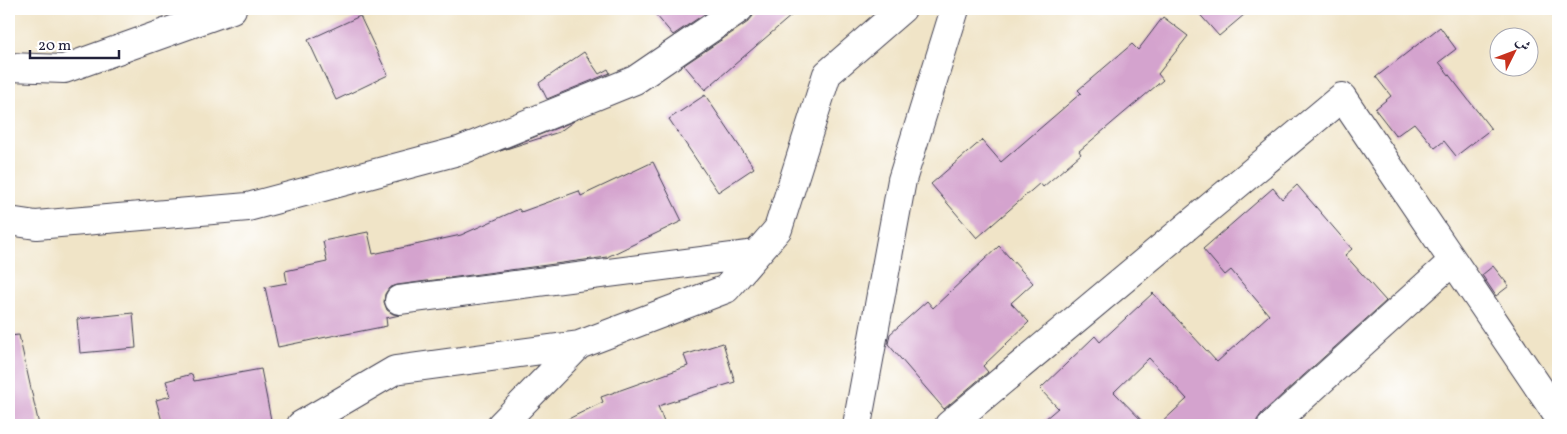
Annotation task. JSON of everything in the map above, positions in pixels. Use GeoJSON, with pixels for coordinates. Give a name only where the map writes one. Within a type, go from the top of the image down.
{"type":"FeatureCollection","features":[{"type":"Feature","properties":{"kind":"street"},"geometry":{"type":"LineString","coordinates":[[9,67],[64,68],[232,9]]}},
{"type":"Feature","properties":{"kind":"street"},"geometry":{"type":"LineString","coordinates":[[9,221],[36,225],[248,207],[462,150],[635,80],[738,9]]}},
{"type":"Feature","properties":{"kind":"street"},"geometry":{"type":"LineString","coordinates":[[301,425],[395,370],[578,345],[726,288],[778,229],[827,74],[902,9]]}},
{"type":"Feature","properties":{"kind":"street"},"geometry":{"type":"LineString","coordinates":[[858,425],[902,180],[956,9]]}},
{"type":"Feature","properties":{"kind":"street"},"geometry":{"type":"LineString","coordinates":[[949,425],[1342,97],[1558,416]]}},
{"type":"Feature","properties":{"kind":"street"},"geometry":{"type":"LineString","coordinates":[[399,300],[756,254]]}},
{"type":"Feature","properties":{"kind":"street"},"geometry":{"type":"LineString","coordinates":[[1272,425],[1453,261]]}},
{"type":"Feature","properties":{"kind":"street"},"geometry":{"type":"LineString","coordinates":[[501,425],[578,345]]}},
{"type":"Feature","properties":{"kind":"building"},"geometry":{"type":"Polygon","coordinates":[[[651,9],[712,9],[673,35],[651,9]]]}},
{"type":"Feature","properties":{"kind":"building"},"geometry":{"type":"Polygon","coordinates":[[[754,9],[799,9],[705,90],[684,65],[748,22],[753,16],[754,9]]]}},
{"type":"Feature","properties":{"kind":"building"},"geometry":{"type":"Polygon","coordinates":[[[1195,9],[1251,9],[1219,36],[1195,9]]]}},
{"type":"Feature","properties":{"kind":"building"},"geometry":{"type":"Polygon","coordinates":[[[360,16],[388,75],[336,100],[308,40],[360,16]]]}},
{"type":"Feature","properties":{"kind":"building"},"geometry":{"type":"Polygon","coordinates":[[[1163,17],[1188,36],[1158,74],[1163,80],[1079,151],[1081,154],[1043,187],[1040,183],[977,238],[931,184],[982,140],[1001,162],[1081,93],[1078,90],[1132,44],[1138,50],[1163,17]]]}},
{"type":"Feature","properties":{"kind":"building"},"geometry":{"type":"Polygon","coordinates":[[[1440,27],[1456,49],[1439,62],[1491,129],[1456,156],[1444,141],[1435,148],[1414,123],[1396,136],[1375,109],[1391,96],[1376,77],[1440,27]]]}},
{"type":"Feature","properties":{"kind":"building"},"geometry":{"type":"Polygon","coordinates":[[[584,52],[599,74],[608,69],[610,73],[547,99],[539,83],[584,52]]]}},
{"type":"Feature","properties":{"kind":"building"},"geometry":{"type":"Polygon","coordinates":[[[705,95],[754,168],[718,192],[669,119],[705,95]]]}},
{"type":"Feature","properties":{"kind":"building"},"geometry":{"type":"Polygon","coordinates":[[[574,121],[559,132],[500,151],[574,121]]]}},
{"type":"Feature","properties":{"kind":"building"},"geometry":{"type":"Polygon","coordinates":[[[653,162],[682,221],[607,257],[397,285],[389,288],[385,294],[384,302],[387,310],[393,314],[400,315],[386,318],[387,326],[278,347],[265,287],[287,283],[285,271],[327,262],[323,241],[368,232],[373,254],[461,235],[519,209],[521,212],[579,191],[581,196],[653,162]]]}},
{"type":"Feature","properties":{"kind":"building"},"geometry":{"type":"Polygon","coordinates":[[[1297,185],[1352,249],[1345,255],[1386,301],[1262,413],[1257,420],[1257,425],[1159,425],[1187,399],[1149,358],[1114,392],[1146,425],[1038,425],[1058,408],[1040,389],[1095,336],[1100,342],[1153,293],[1217,362],[1269,315],[1231,270],[1225,275],[1203,249],[1273,188],[1282,199],[1297,185]]]}},
{"type":"Feature","properties":{"kind":"building"},"geometry":{"type":"Polygon","coordinates":[[[999,246],[1033,283],[1011,303],[1029,322],[983,366],[988,372],[944,409],[888,344],[890,334],[927,301],[933,308],[999,246]]]}},
{"type":"Feature","properties":{"kind":"building"},"geometry":{"type":"Polygon","coordinates":[[[1493,266],[1509,286],[1496,296],[1482,275],[1493,266]]]}},
{"type":"Feature","properties":{"kind":"building"},"geometry":{"type":"Polygon","coordinates":[[[133,313],[136,348],[80,353],[77,319],[133,313]]]}},
{"type":"Feature","properties":{"kind":"building"},"geometry":{"type":"Polygon","coordinates":[[[19,335],[39,425],[13,425],[9,404],[9,336],[19,335]]]}},
{"type":"Feature","properties":{"kind":"building"},"geometry":{"type":"Polygon","coordinates":[[[723,343],[735,382],[658,406],[665,425],[556,425],[603,402],[601,397],[688,366],[684,355],[723,343]]]}},
{"type":"Feature","properties":{"kind":"building"},"geometry":{"type":"Polygon","coordinates":[[[261,369],[272,425],[163,425],[156,400],[171,396],[166,381],[192,374],[194,381],[261,369]]]}}]}
